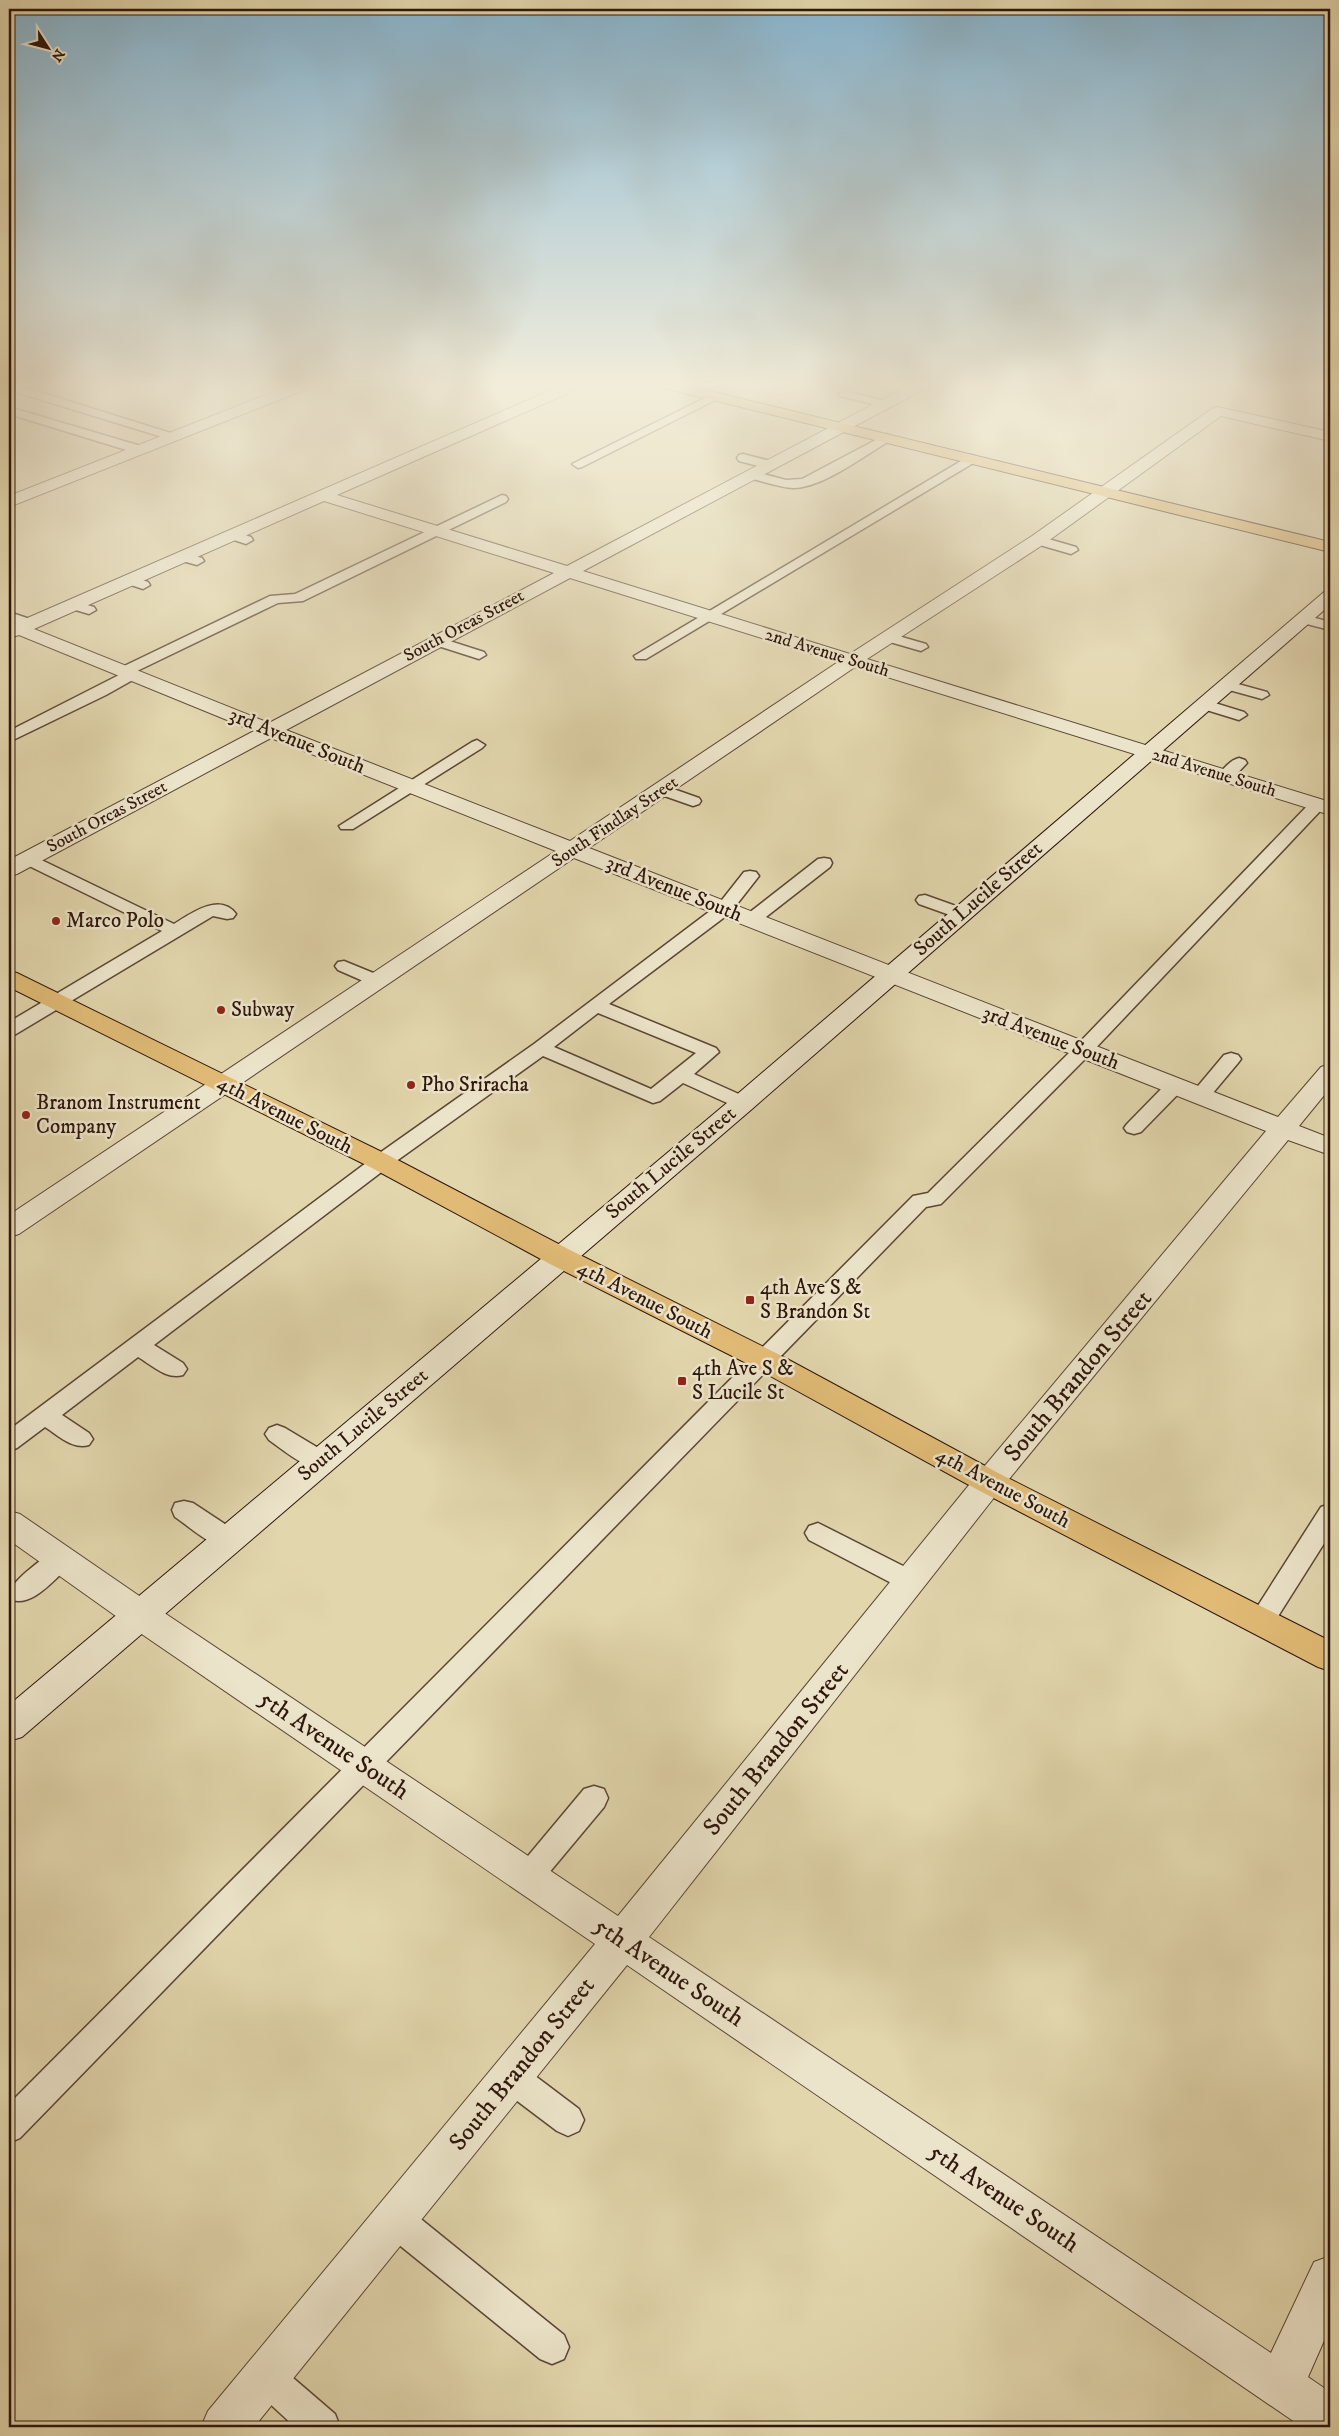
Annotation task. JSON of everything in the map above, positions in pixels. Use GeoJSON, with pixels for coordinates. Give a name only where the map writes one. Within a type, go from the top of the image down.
{"type":"FeatureCollection","features":[{"type":"Feature","properties":{"kind":"main road"},"geometry":{"type":"LineString","coordinates":[[1134,499],[1330,547]]}},
{"type":"Feature","properties":{"kind":"main road","name":"4th Avenue South"},"geometry":{"type":"LineString","coordinates":[[9,978],[54,1002],[381,1162],[560,1257],[765,1360],[989,1482],[1330,1657]]}},
{"type":"Feature","properties":{"kind":"street"},"geometry":{"type":"LineString","coordinates":[[17,626],[82,607],[240,538],[319,499]]}},
{"type":"Feature","properties":{"kind":"street","name":"2nd Avenue South"},"geometry":{"type":"LineString","coordinates":[[333,499],[1324,807]]}},
{"type":"Feature","properties":{"kind":"street","name":"South Orcas Street"},"geometry":{"type":"LineString","coordinates":[[9,870],[268,730],[707,499]]}},
{"type":"Feature","properties":{"kind":"street","name":"South Findlay Street"},"geometry":{"type":"LineString","coordinates":[[9,1228],[853,661],[887,632],[1038,540],[1094,499]]}},
{"type":"Feature","properties":{"kind":"street","name":"South Lucile Street"},"geometry":{"type":"LineString","coordinates":[[9,1726],[743,1102],[1330,596]]}},
{"type":"Feature","properties":{"kind":"street","name":"3rd Avenue South"},"geometry":{"type":"LineString","coordinates":[[17,626],[268,730],[1330,1147]]}},
{"type":"Feature","properties":{"kind":"street","name":"South Brandon Street"},"geometry":{"type":"LineString","coordinates":[[224,2427],[623,1940],[989,1482],[1330,1072]]}},
{"type":"Feature","properties":{"kind":"street","name":"5th Avenue South"},"geometry":{"type":"LineString","coordinates":[[9,1523],[139,1614],[1330,2419]]}},
{"type":"Feature","properties":{"kind":"street"},"geometry":{"type":"LineString","coordinates":[[1280,2385],[1330,2278]]}},
{"type":"Feature","properties":{"kind":"lane"},"geometry":{"type":"LineString","coordinates":[[9,737],[101,692],[129,673],[275,599],[298,598],[502,499]]}},
{"type":"Feature","properties":{"kind":"lane"},"geometry":{"type":"LineString","coordinates":[[642,656],[905,499]]}},
{"type":"Feature","properties":{"kind":"lane"},"geometry":{"type":"LineString","coordinates":[[1038,540],[1071,550]]}},
{"type":"Feature","properties":{"kind":"lane"},"geometry":{"type":"LineString","coordinates":[[1304,619],[1330,626]]}},
{"type":"Feature","properties":{"kind":"lane"},"geometry":{"type":"LineString","coordinates":[[887,632],[921,648]]}},
{"type":"Feature","properties":{"kind":"lane"},"geometry":{"type":"LineString","coordinates":[[437,641],[479,655]]}},
{"type":"Feature","properties":{"kind":"lane"},"geometry":{"type":"LineString","coordinates":[[1227,686],[1262,695]]}},
{"type":"Feature","properties":{"kind":"lane"},"geometry":{"type":"LineString","coordinates":[[1205,705],[1239,715]]}},
{"type":"Feature","properties":{"kind":"lane"},"geometry":{"type":"LineString","coordinates":[[347,826],[414,787],[432,772],[477,745]]}},
{"type":"Feature","properties":{"kind":"lane"},"geometry":{"type":"LineString","coordinates":[[1225,777],[1240,763]]}},
{"type":"Feature","properties":{"kind":"lane"},"geometry":{"type":"LineString","coordinates":[[662,790],[694,801]]}},
{"type":"Feature","properties":{"kind":"lane"},"geometry":{"type":"LineString","coordinates":[[9,2127],[920,1201],[934,1199],[1324,807]]}},
{"type":"Feature","properties":{"kind":"lane"},"geometry":{"type":"LineString","coordinates":[[29,858],[172,930]]}},
{"type":"Feature","properties":{"kind":"lane"},"geometry":{"type":"LineString","coordinates":[[750,920],[824,863]]}},
{"type":"Feature","properties":{"kind":"lane"},"geometry":{"type":"LineString","coordinates":[[9,1442],[381,1162],[541,1048],[724,909],[750,876]]}},
{"type":"Feature","properties":{"kind":"lane"},"geometry":{"type":"LineString","coordinates":[[925,900],[961,914]]}},
{"type":"Feature","properties":{"kind":"lane"},"geometry":{"type":"LineString","coordinates":[[9,1030],[172,930],[208,911],[216,910],[228,914]]}},
{"type":"Feature","properties":{"kind":"lane"},"geometry":{"type":"LineString","coordinates":[[344,966],[377,981]]}},
{"type":"Feature","properties":{"kind":"lane"},"geometry":{"type":"LineString","coordinates":[[541,1048],[653,1097],[709,1052],[596,1005]]}},
{"type":"Feature","properties":{"kind":"lane"},"geometry":{"type":"LineString","coordinates":[[1200,1096],[1231,1058]]}},
{"type":"Feature","properties":{"kind":"lane"},"geometry":{"type":"LineString","coordinates":[[681,1076],[743,1102]]}},
{"type":"Feature","properties":{"kind":"lane"},"geometry":{"type":"LineString","coordinates":[[1134,1128],[1175,1086]]}},
{"type":"Feature","properties":{"kind":"lane"},"geometry":{"type":"LineString","coordinates":[[137,1345],[175,1369]]}},
{"type":"Feature","properties":{"kind":"lane"},"geometry":{"type":"LineString","coordinates":[[44,1415],[81,1440]]}},
{"type":"Feature","properties":{"kind":"lane"},"geometry":{"type":"LineString","coordinates":[[277,1434],[320,1461]]}},
{"type":"Feature","properties":{"kind":"lane"},"geometry":{"type":"LineString","coordinates":[[184,1510],[228,1539]]}},
{"type":"Feature","properties":{"kind":"lane"},"geometry":{"type":"LineString","coordinates":[[1261,1622],[1330,1514]]}},
{"type":"Feature","properties":{"kind":"lane"},"geometry":{"type":"LineString","coordinates":[[818,1532],[910,1581]]}},
{"type":"Feature","properties":{"kind":"lane"},"geometry":{"type":"LineString","coordinates":[[21,1593],[61,1559]]}},
{"type":"Feature","properties":{"kind":"lane"},"geometry":{"type":"LineString","coordinates":[[528,1876],[594,1798]]}},
{"type":"Feature","properties":{"kind":"lane"},"geometry":{"type":"LineString","coordinates":[[511,2077],[568,2120]]}},
{"type":"Feature","properties":{"kind":"lane"},"geometry":{"type":"LineString","coordinates":[[394,2219],[552,2347]]}},
{"type":"Feature","properties":{"kind":"lane"},"geometry":{"type":"LineString","coordinates":[[266,2377],[322,2427]]}},
{"type":"Feature","properties":{"kind":"place","name":"Marco Polo"},"geometry":{"type":"Point","coordinates":[56,921]}},
{"type":"Feature","properties":{"kind":"place","name":"Subway"},"geometry":{"type":"Point","coordinates":[221,1010]}},
{"type":"Feature","properties":{"kind":"place","name":"Pho Sriracha"},"geometry":{"type":"Point","coordinates":[411,1085]}},
{"type":"Feature","properties":{"kind":"place","name":"Branom Instrument Company"},"geometry":{"type":"Point","coordinates":[26,1115]}},
{"type":"Feature","properties":{"kind":"place","name":"4th Ave S & S Brandon St"},"geometry":{"type":"Point","coordinates":[750,1300]}},
{"type":"Feature","properties":{"kind":"place","name":"4th Ave S & S Lucile St"},"geometry":{"type":"Point","coordinates":[682,1381]}}]}
